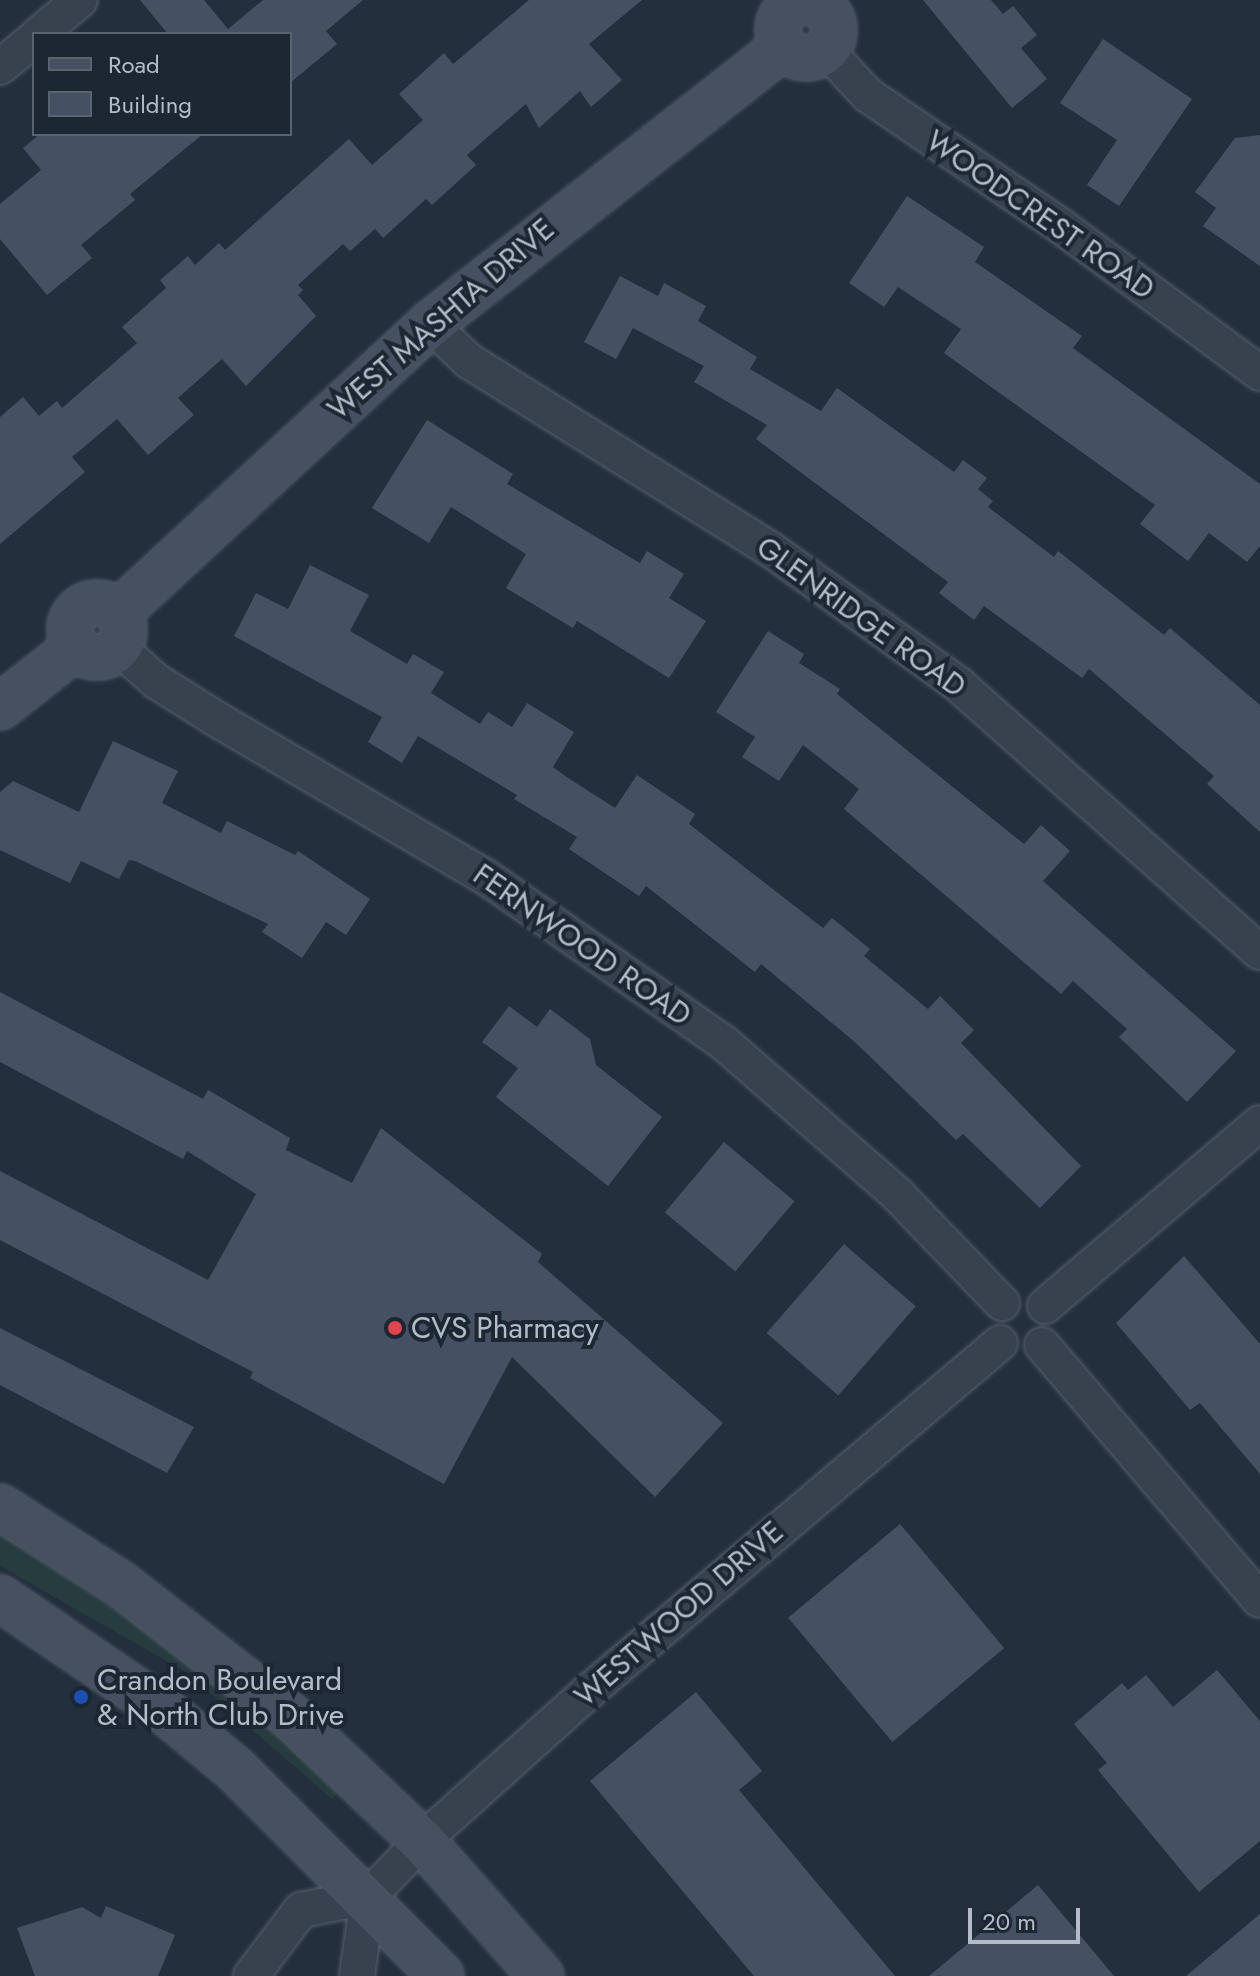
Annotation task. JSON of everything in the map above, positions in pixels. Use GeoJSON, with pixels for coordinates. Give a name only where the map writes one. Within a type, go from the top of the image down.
{"type":"FeatureCollection","features":[{"type":"Feature","properties":{"kind":"main road","name":"WEST MASHTA DRIVE"},"geometry":{"type":"LineString","coordinates":[[0,707],[104,636],[430,324],[587,196],[783,47],[777,32],[785,10],[806,2],[827,19]]}},
{"type":"Feature","properties":{"kind":"main road"},"geometry":{"type":"LineString","coordinates":[[0,1507],[182,1628],[299,1724],[422,1841],[541,1976]]}},
{"type":"Feature","properties":{"kind":"main road"},"geometry":{"type":"LineString","coordinates":[[0,1598],[160,1707],[235,1769],[368,1897],[441,1976]]}},
{"type":"Feature","properties":{"kind":"street"},"geometry":{"type":"LineString","coordinates":[[41,32],[80,0]]}},
{"type":"Feature","properties":{"kind":"street","name":"WOODCREST ROAD"},"geometry":{"type":"LineString","coordinates":[[827,19],[868,95],[1062,227],[1260,373]]}},
{"type":"Feature","properties":{"kind":"street"},"geometry":{"type":"LineString","coordinates":[[0,67],[32,41]]}},
{"type":"Feature","properties":{"kind":"street","name":"GLENRIDGE ROAD"},"geometry":{"type":"LineString","coordinates":[[430,324],[469,361],[770,549],[959,685],[1260,952]]}},
{"type":"Feature","properties":{"kind":"street","name":"FERNWOOD ROAD"},"geometry":{"type":"LineString","coordinates":[[104,636],[156,681],[486,877],[724,1043],[896,1193],[1002,1303]]}},
{"type":"Feature","properties":{"kind":"street"},"geometry":{"type":"LineString","coordinates":[[1045,1306],[1260,1123]]}},
{"type":"Feature","properties":{"kind":"street"},"geometry":{"type":"LineString","coordinates":[[1026,1294],[1045,1306],[1052,1323],[1042,1345],[1028,1354],[1016,1353],[1000,1343],[992,1327],[1002,1303],[1026,1294]]}},
{"type":"Feature","properties":{"kind":"street","name":"WESTWOOD DRIVE"},"geometry":{"type":"LineString","coordinates":[[368,1897],[422,1841],[681,1611],[1000,1343]]}},
{"type":"Feature","properties":{"kind":"street"},"geometry":{"type":"LineString","coordinates":[[1042,1345],[1260,1600]]}},
{"type":"Feature","properties":{"kind":"street"},"geometry":{"type":"LineString","coordinates":[[251,1976],[301,1910],[368,1897],[357,1976]]}},
{"type":"Feature","properties":{"kind":"green space"},"geometry":{"type":"Polygon","coordinates":[[[0,1534],[130,1618],[285,1739],[339,1792],[332,1799],[186,1672],[0,1566],[0,1534]]]}},
{"type":"Feature","properties":{"kind":"building"},"geometry":{"type":"Polygon","coordinates":[[[140,0],[204,0],[228,29],[263,0],[363,0],[326,31],[337,44],[292,81],[292,32],[166,32],[140,0]]]}},
{"type":"Feature","properties":{"kind":"building"},"geometry":{"type":"Polygon","coordinates":[[[529,0],[642,0],[589,44],[622,80],[591,107],[580,91],[539,128],[526,104],[467,155],[476,165],[432,205],[426,199],[383,238],[375,229],[350,251],[343,244],[298,285],[303,290],[298,295],[316,316],[246,386],[222,359],[178,398],[194,415],[148,455],[117,419],[72,457],[85,472],[0,544],[0,417],[23,397],[39,416],[57,401],[62,408],[137,343],[122,327],[166,288],[160,280],[188,256],[195,265],[219,243],[225,250],[349,139],[372,165],[423,120],[399,94],[444,53],[453,64],[529,0]]]}},
{"type":"Feature","properties":{"kind":"building"},"geometry":{"type":"Polygon","coordinates":[[[923,0],[991,0],[1003,14],[1013,6],[1037,35],[1021,48],[1047,79],[1012,108],[923,0]]]}},
{"type":"Feature","properties":{"kind":"building"},"geometry":{"type":"Polygon","coordinates":[[[1103,39],[1192,99],[1119,206],[1087,185],[1117,140],[1060,103],[1103,39]]]}},
{"type":"Feature","properties":{"kind":"building"},"geometry":{"type":"Polygon","coordinates":[[[1260,135],[1260,266],[1203,226],[1216,208],[1195,192],[1235,138],[1260,135]]]}},
{"type":"Feature","properties":{"kind":"building"},"geometry":{"type":"Polygon","coordinates":[[[38,136],[201,136],[130,194],[135,200],[81,245],[92,258],[47,295],[0,239],[0,204],[41,170],[23,148],[38,136]]]}},
{"type":"Feature","properties":{"kind":"building"},"geometry":{"type":"Polygon","coordinates":[[[907,196],[984,247],[975,262],[1082,336],[1073,348],[1260,484],[1260,546],[1247,562],[1209,533],[1188,561],[1140,524],[1155,505],[944,353],[961,329],[898,287],[884,307],[849,283],[907,196]]]}},
{"type":"Feature","properties":{"kind":"building"},"geometry":{"type":"Polygon","coordinates":[[[620,276],[658,296],[664,283],[706,306],[698,321],[757,357],[750,369],[821,411],[837,388],[954,472],[963,460],[987,478],[978,489],[993,501],[988,507],[1054,557],[1058,551],[1164,635],[1170,628],[1260,705],[1260,832],[1207,784],[1214,776],[1089,669],[1082,678],[984,606],[974,620],[939,593],[948,582],[756,439],[767,425],[694,382],[704,366],[633,328],[616,359],[584,342],[620,276]]]}},
{"type":"Feature","properties":{"kind":"building"},"geometry":{"type":"Polygon","coordinates":[[[427,420],[513,474],[507,484],[640,563],[647,551],[684,574],[669,598],[706,621],[669,678],[577,621],[573,628],[506,588],[526,554],[451,507],[429,543],[372,508],[427,420]]]}},
{"type":"Feature","properties":{"kind":"building"},"geometry":{"type":"Polygon","coordinates":[[[310,565],[369,595],[350,631],[407,664],[413,654],[444,672],[431,693],[480,724],[488,712],[512,727],[527,703],[574,732],[553,767],[565,776],[615,808],[637,775],[695,814],[689,824],[823,928],[832,918],[870,949],[864,956],[928,1009],[940,996],[974,1030],[961,1043],[1081,1166],[1040,1208],[963,1134],[956,1140],[856,1043],[761,964],[755,972],[646,886],[639,896],[569,849],[577,837],[514,799],[517,795],[418,736],[402,763],[368,742],[382,717],[234,636],[256,593],[288,609],[310,565]]]}},
{"type":"Feature","properties":{"kind":"building"},"geometry":{"type":"Polygon","coordinates":[[[768,631],[804,654],[799,663],[840,689],[837,694],[1024,844],[1041,825],[1070,851],[1043,881],[1236,1051],[1187,1102],[1119,1037],[1127,1029],[1073,981],[1061,994],[844,809],[859,789],[803,745],[779,781],[742,757],[755,737],[716,712],[768,631]]]}},
{"type":"Feature","properties":{"kind":"building"},"geometry":{"type":"Polygon","coordinates":[[[113,741],[178,771],[162,803],[221,833],[227,821],[295,855],[298,851],[370,899],[346,935],[326,922],[302,958],[262,932],[268,924],[135,861],[129,860],[119,879],[81,861],[70,883],[0,850],[0,792],[13,781],[79,812],[113,741]]]}},
{"type":"Feature","properties":{"kind":"building"},"geometry":{"type":"Polygon","coordinates":[[[0,992],[203,1099],[208,1090],[290,1138],[286,1150],[352,1183],[381,1128],[542,1254],[538,1262],[723,1423],[655,1497],[512,1357],[444,1484],[250,1378],[253,1372],[0,1240],[0,1171],[208,1280],[256,1194],[187,1151],[183,1159],[0,1062],[0,992]]]}},
{"type":"Feature","properties":{"kind":"building"},"geometry":{"type":"Polygon","coordinates":[[[509,1006],[537,1027],[550,1009],[590,1039],[596,1065],[662,1117],[608,1186],[496,1097],[518,1068],[482,1042],[509,1006]]]}},
{"type":"Feature","properties":{"kind":"building"},"geometry":{"type":"Polygon","coordinates":[[[724,1142],[794,1201],[735,1272],[665,1212],[724,1142]]]}},
{"type":"Feature","properties":{"kind":"building"},"geometry":{"type":"Polygon","coordinates":[[[844,1244],[916,1306],[838,1395],[767,1333],[844,1244]]]}},
{"type":"Feature","properties":{"kind":"building"},"geometry":{"type":"Polygon","coordinates":[[[1184,1256],[1260,1344],[1260,1474],[1200,1403],[1190,1410],[1116,1323],[1184,1256]]]}},
{"type":"Feature","properties":{"kind":"building"},"geometry":{"type":"Polygon","coordinates":[[[0,1328],[194,1427],[167,1473],[0,1385],[0,1328]]]}},
{"type":"Feature","properties":{"kind":"building"},"geometry":{"type":"Polygon","coordinates":[[[900,1524],[1004,1648],[892,1742],[788,1618],[900,1524]]]}},
{"type":"Feature","properties":{"kind":"building"},"geometry":{"type":"Polygon","coordinates":[[[1217,1670],[1260,1721],[1260,1841],[1199,1892],[1098,1770],[1107,1763],[1074,1724],[1122,1683],[1128,1690],[1146,1675],[1173,1707],[1217,1670]]]}},
{"type":"Feature","properties":{"kind":"building"},"geometry":{"type":"Polygon","coordinates":[[[696,1692],[762,1771],[739,1790],[895,1976],[754,1976],[590,1781],[696,1692]]]}},
{"type":"Feature","properties":{"kind":"building"},"geometry":{"type":"Polygon","coordinates":[[[1038,1885],[1114,1976],[929,1976],[1038,1885]]]}},
{"type":"Feature","properties":{"kind":"building"},"geometry":{"type":"Polygon","coordinates":[[[106,1906],[175,1935],[158,1976],[35,1976],[17,1928],[82,1907],[101,1918],[106,1906]]]}},
{"type":"Feature","properties":{"kind":"building"},"geometry":{"type":"Polygon","coordinates":[[[1260,1914],[1260,1976],[1186,1976],[1260,1914]]]}},
{"type":"Feature","properties":{"kind":"place","name":"CVS Pharmacy"},"geometry":{"type":"Point","coordinates":[395,1328]}},
{"type":"Feature","properties":{"kind":"place","name":"Crandon Boulevard & North Club Drive"},"geometry":{"type":"Point","coordinates":[81,1697]}}]}
